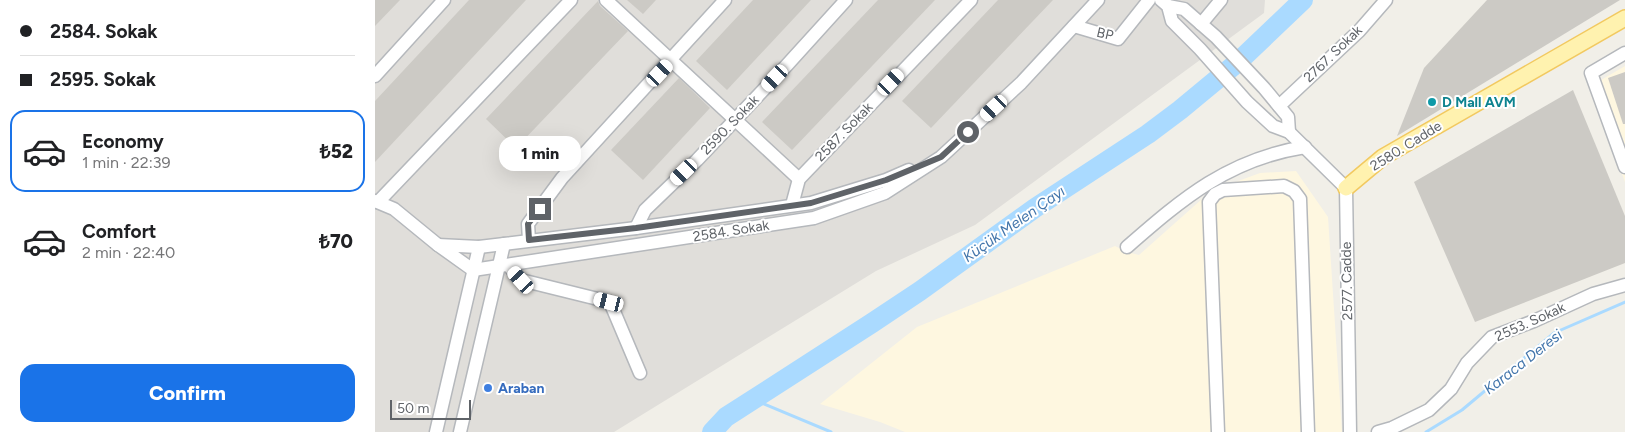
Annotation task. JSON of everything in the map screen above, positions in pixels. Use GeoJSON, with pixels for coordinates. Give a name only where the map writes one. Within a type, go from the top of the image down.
{"type":"FeatureCollection","features":[{"type":"Feature","properties":{"kind":"main road","name":"2580. Cadde"},"geometry":{"type":"LineString","coordinates":[[1346,188],[1383,157],[1625,18]]}},
{"type":"Feature","properties":{"kind":"street"},"geometry":{"type":"LineString","coordinates":[[375,76],[444,0]]}},
{"type":"Feature","properties":{"kind":"street"},"geometry":{"type":"LineString","coordinates":[[473,270],[437,245],[394,209],[377,202],[571,0]]}},
{"type":"Feature","properties":{"kind":"street"},"geometry":{"type":"LineString","coordinates":[[606,0],[799,179]]}},
{"type":"Feature","properties":{"kind":"street"},"geometry":{"type":"LineString","coordinates":[[529,240],[528,224],[562,178],[725,0]]}},
{"type":"Feature","properties":{"kind":"street","name":"2590. Sokak"},"geometry":{"type":"LineString","coordinates":[[636,228],[645,210],[697,160],[846,0]]}},
{"type":"Feature","properties":{"kind":"street","name":"2587. Sokak"},"geometry":{"type":"LineString","coordinates":[[792,205],[799,179],[971,0]]}},
{"type":"Feature","properties":{"kind":"street","name":"2584. Sokak"},"geometry":{"type":"LineString","coordinates":[[473,270],[814,218],[885,193],[941,157],[1021,83],[1098,0]]}},
{"type":"Feature","properties":{"kind":"street","name":"BP"},"geometry":{"type":"LineString","coordinates":[[1074,26],[1118,39],[1149,0]]}},
{"type":"Feature","properties":{"kind":"street"},"geometry":{"type":"LineString","coordinates":[[1201,24],[1221,0]]}},
{"type":"Feature","properties":{"kind":"street","name":"2767. Sokak"},"geometry":{"type":"LineString","coordinates":[[1279,106],[1359,32],[1385,0]]}},
{"type":"Feature","properties":{"kind":"street"},"geometry":{"type":"LineString","coordinates":[[1165,3],[1184,9],[1216,36],[1288,117],[1289,132]]}},
{"type":"Feature","properties":{"kind":"street"},"geometry":{"type":"LineString","coordinates":[[1165,3],[1172,21],[1200,49],[1247,102],[1273,126],[1289,132],[1346,188]]}},
{"type":"Feature","properties":{"kind":"street"},"geometry":{"type":"LineString","coordinates":[[1625,54],[1591,73],[1625,166]]}},
{"type":"Feature","properties":{"kind":"street"},"geometry":{"type":"LineString","coordinates":[[1127,247],[1170,209],[1225,172],[1266,156],[1305,147]]}},
{"type":"Feature","properties":{"kind":"street","name":"2584. Sokak"},"geometry":{"type":"LineString","coordinates":[[437,245],[479,247],[636,228],[811,203],[886,180],[941,157]]}},
{"type":"Feature","properties":{"kind":"street"},"geometry":{"type":"LineString","coordinates":[[1218,432],[1209,202],[1215,194],[1223,190],[1284,186],[1294,190],[1300,199],[1309,432]]}},
{"type":"Feature","properties":{"kind":"street","name":"2577. Cadde"},"geometry":{"type":"LineString","coordinates":[[1346,188],[1350,432]]}},
{"type":"Feature","properties":{"kind":"street"},"geometry":{"type":"LineString","coordinates":[[460,432],[503,266],[504,244]]}},
{"type":"Feature","properties":{"kind":"street"},"geometry":{"type":"LineString","coordinates":[[436,432],[479,247]]}},
{"type":"Feature","properties":{"kind":"street"},"geometry":{"type":"LineString","coordinates":[[503,266],[521,280],[609,302],[640,373]]}},
{"type":"Feature","properties":{"kind":"street","name":"2553. Sokak"},"geometry":{"type":"LineString","coordinates":[[1378,432],[1392,428],[1429,410],[1451,389],[1467,363],[1492,337],[1534,321],[1593,294],[1625,285]]}},
{"type":"Feature","properties":{"kind":"shaded area"},"geometry":{"type":"Polygon","coordinates":[[[375,0],[1265,0],[1264,13],[975,225],[876,271],[614,432],[375,432],[375,0]]]}},
{"type":"Feature","properties":{"kind":"shaded area"},"geometry":{"type":"Polygon","coordinates":[[[1625,66],[1625,182],[1589,87],[1625,66]]]}},
{"type":"Feature","properties":{"kind":"shaded area"},"geometry":{"type":"Polygon","coordinates":[[[1296,171],[1328,217],[1342,432],[905,432],[880,422],[820,404],[917,327],[1115,246],[1139,255],[1211,191],[1260,173],[1296,171]]]}},
{"type":"Feature","properties":{"kind":"building"},"geometry":{"type":"Polygon","coordinates":[[[375,0],[400,0],[375,26],[375,0]]]}},
{"type":"Feature","properties":{"kind":"building"},"geometry":{"type":"Polygon","coordinates":[[[469,0],[526,0],[375,162],[375,101],[469,0]]]}},
{"type":"Feature","properties":{"kind":"building"},"geometry":{"type":"Polygon","coordinates":[[[627,0],[656,0],[643,14],[627,0]]]}},
{"type":"Feature","properties":{"kind":"building"},"geometry":{"type":"Polygon","coordinates":[[[753,0],[811,0],[727,90],[696,61],[753,0]]]}},
{"type":"Feature","properties":{"kind":"building"},"geometry":{"type":"Polygon","coordinates":[[[878,0],[935,0],[792,150],[762,122],[878,0]]]}},
{"type":"Feature","properties":{"kind":"building"},"geometry":{"type":"Polygon","coordinates":[[[998,0],[1053,0],[931,128],[902,101],[998,0]]]}},
{"type":"Feature","properties":{"kind":"building","name":"D Mall AVM"},"geometry":{"type":"Polygon","coordinates":[[[1487,0],[1620,0],[1397,136],[1424,68],[1487,0]]]}},
{"type":"Feature","properties":{"kind":"building"},"geometry":{"type":"Polygon","coordinates":[[[598,1],[600,6],[628,31],[516,148],[486,119],[598,1]]]}},
{"type":"Feature","properties":{"kind":"building"},"geometry":{"type":"Polygon","coordinates":[[[1625,72],[1625,124],[1623,124],[1608,78],[1625,72]]]}},
{"type":"Feature","properties":{"kind":"building"},"geometry":{"type":"Polygon","coordinates":[[[679,78],[710,108],[643,180],[611,150],[679,78]]]}},
{"type":"Feature","properties":{"kind":"building"},"geometry":{"type":"Polygon","coordinates":[[[1573,90],[1625,216],[1625,263],[1475,322],[1414,182],[1573,90]]]}},
{"type":"Feature","properties":{"kind":"waterway","name":"Küçük Melen Çayı"},"geometry":{"type":"LineString","coordinates":[[712,432],[726,417],[920,291],[1035,208],[1148,134],[1238,62],[1303,0]]}},
{"type":"Feature","properties":{"kind":"waterway","name":"Karaca Deresi"},"geometry":{"type":"LineString","coordinates":[[1426,432],[1462,410],[1554,333],[1625,302]]}},
{"type":"Feature","properties":{"kind":"waterway","name":"Karaca Deresi"},"geometry":{"type":"LineString","coordinates":[[752,399],[831,432]]}},
{"type":"Feature","properties":{"kind":"place","name":"D Mall AVM"},"geometry":{"type":"Point","coordinates":[1432,102]}},
{"type":"Feature","properties":{"kind":"place","name":"Araban"},"geometry":{"type":"Point","coordinates":[488,388]}},
{"type":"Feature","properties":{"kind":"route"},"geometry":{"type":"LineString","coordinates":[[540,209],[528,224],[529,240],[636,228],[811,203],[886,180],[941,157],[968,132]]}}]}
